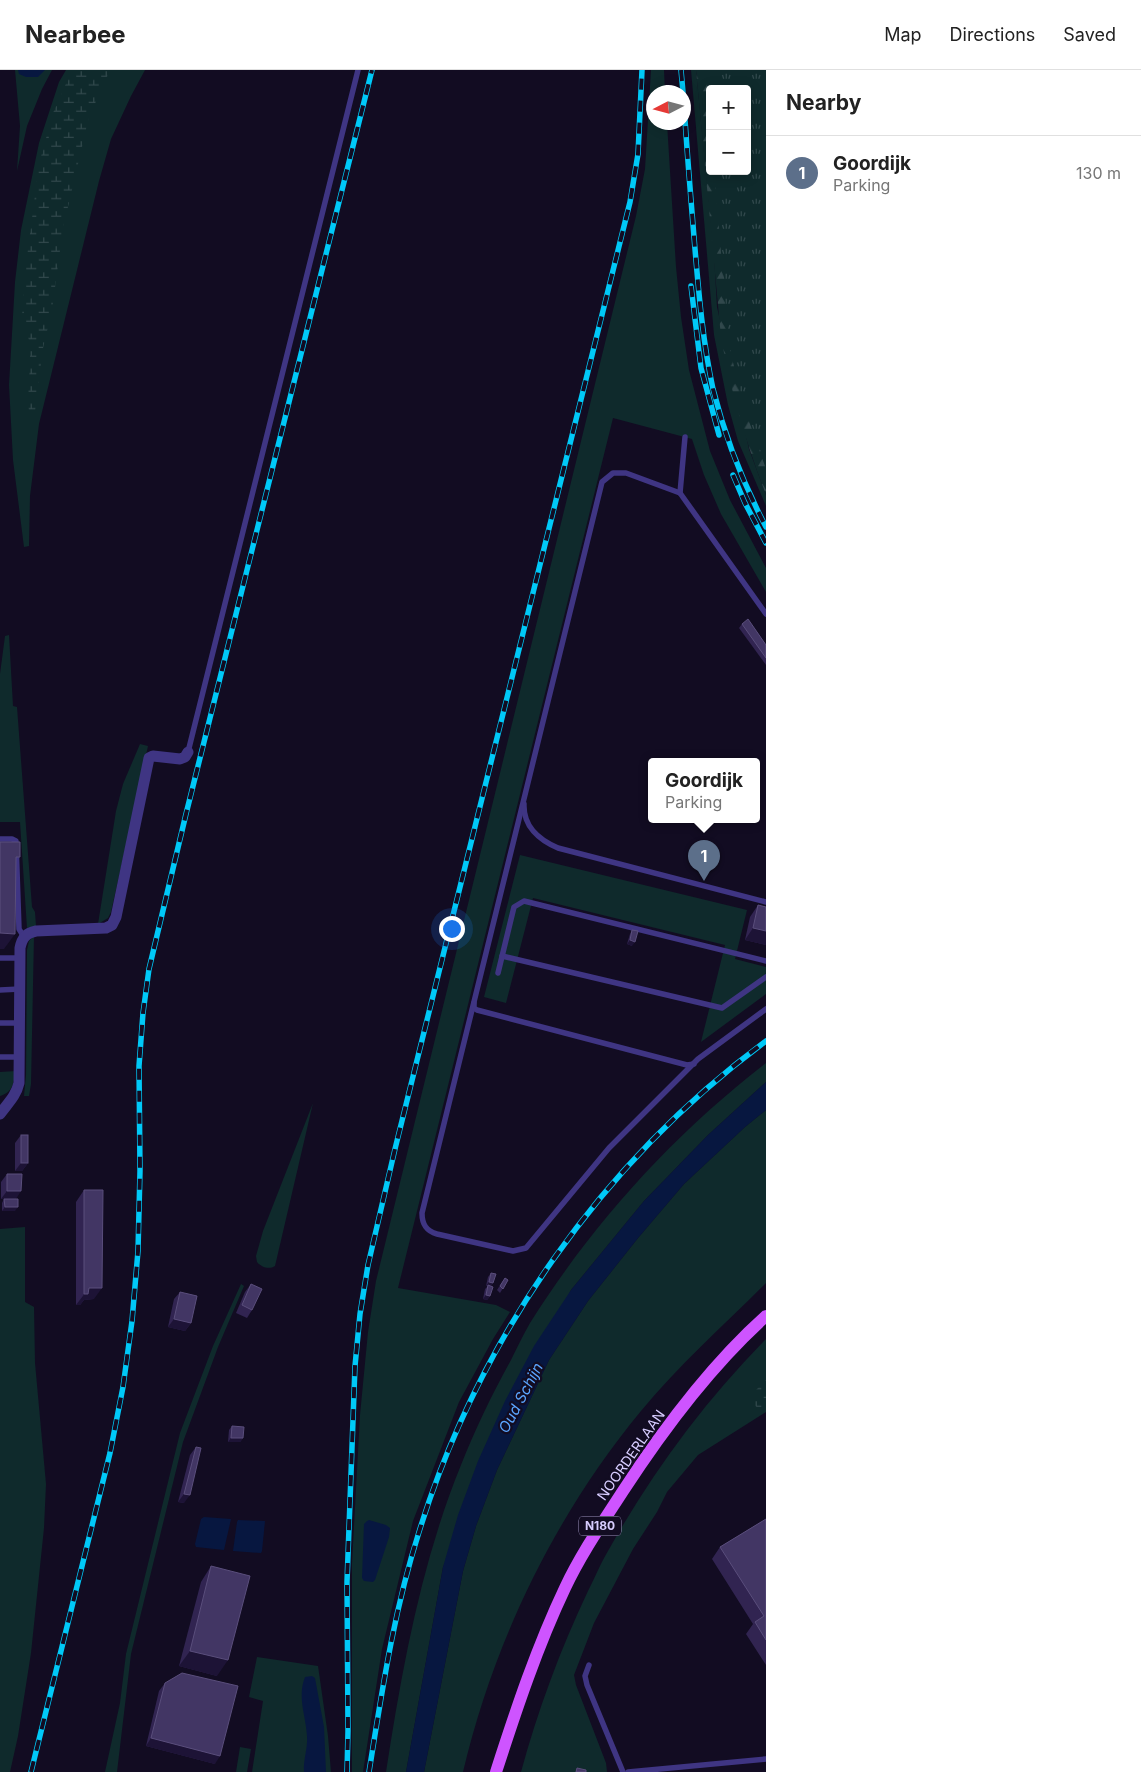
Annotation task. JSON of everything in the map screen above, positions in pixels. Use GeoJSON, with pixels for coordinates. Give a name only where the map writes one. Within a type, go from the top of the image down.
{"type":"FeatureCollection","features":[{"type":"Feature","properties":{"kind":"main road","name":"NOORDERLAAN"},"geometry":{"type":"LineString","coordinates":[[496,1772],[537,1651],[566,1587],[603,1522],[649,1452],[697,1389],[746,1334],[766,1316]]}},
{"type":"Feature","properties":{"kind":"street"},"geometry":{"type":"LineString","coordinates":[[0,1114],[17,1091],[20,1076],[21,942],[28,933],[36,931],[106,928],[112,925],[116,917],[148,763],[153,756],[180,759],[186,757],[188,752]]}},
{"type":"Feature","properties":{"kind":"lane"},"geometry":{"type":"LineString","coordinates":[[188,752],[358,70]]}},
{"type":"Feature","properties":{"kind":"lane"},"geometry":{"type":"LineString","coordinates":[[680,493],[685,437]]}},
{"type":"Feature","properties":{"kind":"lane"},"geometry":{"type":"LineString","coordinates":[[766,614],[680,493],[626,473],[613,473],[602,482],[422,1213],[424,1224],[437,1234],[513,1251],[526,1248],[609,1148],[694,1064],[766,1009]]}},
{"type":"Feature","properties":{"kind":"lane"},"geometry":{"type":"LineString","coordinates":[[525,795],[524,809],[528,822],[535,834],[545,843],[766,902]]}},
{"type":"Feature","properties":{"kind":"lane"},"geometry":{"type":"LineString","coordinates":[[0,839],[16,841],[19,929],[24,937]]}},
{"type":"Feature","properties":{"kind":"lane"},"geometry":{"type":"LineString","coordinates":[[498,973],[514,907],[524,901],[766,961]]}},
{"type":"Feature","properties":{"kind":"lane"},"geometry":{"type":"LineString","coordinates":[[502,956],[722,1008],[766,977]]}},
{"type":"Feature","properties":{"kind":"lane"},"geometry":{"type":"LineString","coordinates":[[0,958],[20,958]]}},
{"type":"Feature","properties":{"kind":"lane"},"geometry":{"type":"LineString","coordinates":[[0,990],[20,990]]}},
{"type":"Feature","properties":{"kind":"lane"},"geometry":{"type":"LineString","coordinates":[[474,1003],[477,1010],[687,1065],[694,1064]]}},
{"type":"Feature","properties":{"kind":"lane"},"geometry":{"type":"LineString","coordinates":[[0,1023],[20,1023]]}},
{"type":"Feature","properties":{"kind":"lane"},"geometry":{"type":"LineString","coordinates":[[0,1057],[20,1056]]}},
{"type":"Feature","properties":{"kind":"lane"},"geometry":{"type":"LineString","coordinates":[[589,1665],[585,1676],[587,1685],[623,1772]]}},
{"type":"Feature","properties":{"kind":"lane"},"geometry":{"type":"LineString","coordinates":[[628,1772],[766,1759]]}},
{"type":"Feature","properties":{"kind":"green space"},"geometry":{"type":"Polygon","coordinates":[[[15,70],[52,70],[27,126],[17,171],[20,126],[15,70]]]}},
{"type":"Feature","properties":{"kind":"green space"},"geometry":{"type":"Polygon","coordinates":[[[66,70],[145,70],[111,139],[99,181],[39,424],[30,496],[29,546],[24,547],[13,460],[9,385],[15,282],[21,230],[39,143],[59,82],[66,70]]]}},
{"type":"Feature","properties":{"kind":"green space"},"geometry":{"type":"Polygon","coordinates":[[[72,70],[110,70],[89,117],[63,228],[52,310],[43,348],[34,419],[30,419],[28,401],[30,344],[22,318],[26,265],[39,164],[53,113],[72,70]]]}},
{"type":"Feature","properties":{"kind":"green space"},"geometry":{"type":"Polygon","coordinates":[[[651,70],[664,70],[665,85],[650,85],[651,70]]]}},
{"type":"Feature","properties":{"kind":"green space"},"geometry":{"type":"Polygon","coordinates":[[[691,70],[696,70],[714,254],[717,307],[749,449],[766,495],[766,506],[738,441],[728,405],[714,335],[691,70]]]}},
{"type":"Feature","properties":{"kind":"green space"},"geometry":{"type":"Polygon","coordinates":[[[696,70],[766,70],[766,495],[752,456],[729,378],[721,337],[696,70]]]}},
{"type":"Feature","properties":{"kind":"green space"},"geometry":{"type":"Polygon","coordinates":[[[706,70],[766,70],[766,469],[744,407],[729,346],[714,175],[751,175],[751,85],[707,85],[706,70]]]}},
{"type":"Feature","properties":{"kind":"green space"},"geometry":{"type":"Polygon","coordinates":[[[647,130],[667,130],[676,267],[689,370],[710,451],[730,500],[766,568],[766,592],[721,514],[704,475],[692,439],[613,418],[398,1288],[496,1305],[510,1312],[459,1402],[413,1521],[382,1649],[363,1772],[352,1772],[352,1563],[360,1415],[368,1332],[376,1281],[636,216],[645,169],[647,130]]]}},
{"type":"Feature","properties":{"kind":"green space"},"geometry":{"type":"Polygon","coordinates":[[[9,635],[13,706],[17,707],[32,907],[35,912],[36,926],[27,928],[20,822],[0,822],[0,674],[5,636],[9,635]]]}},
{"type":"Feature","properties":{"kind":"green space"},"geometry":{"type":"Polygon","coordinates":[[[140,744],[148,746],[111,912],[108,918],[98,924],[116,811],[123,784],[140,744]]]}},
{"type":"Feature","properties":{"kind":"green space"},"geometry":{"type":"Polygon","coordinates":[[[520,855],[747,910],[735,959],[766,967],[766,994],[701,1042],[725,945],[533,898],[506,1003],[484,997],[520,855]]]}},
{"type":"Feature","properties":{"kind":"green space"},"geometry":{"type":"Polygon","coordinates":[[[34,936],[31,1084],[29,1096],[24,1096],[26,1075],[27,950],[29,941],[34,936]]]}},
{"type":"Feature","properties":{"kind":"green space"},"geometry":{"type":"Polygon","coordinates":[[[766,1063],[766,1082],[708,1135],[644,1201],[571,1290],[443,1567],[406,1772],[386,1772],[414,1617],[447,1502],[472,1439],[525,1332],[554,1286],[580,1250],[637,1182],[699,1120],[766,1063]]]}},
{"type":"Feature","properties":{"kind":"green space"},"geometry":{"type":"Polygon","coordinates":[[[16,1071],[10,1090],[0,1096],[0,1072],[16,1071]]]}},
{"type":"Feature","properties":{"kind":"green space"},"geometry":{"type":"Polygon","coordinates":[[[313,1103],[275,1266],[265,1267],[257,1262],[256,1256],[263,1231],[313,1103]]]}},
{"type":"Feature","properties":{"kind":"green space"},"geometry":{"type":"Polygon","coordinates":[[[766,1110],[766,1283],[686,1361],[641,1411],[581,1493],[531,1581],[510,1628],[476,1723],[463,1772],[424,1772],[463,1571],[476,1526],[497,1470],[549,1360],[588,1301],[684,1184],[766,1110]]]}},
{"type":"Feature","properties":{"kind":"green space"},"geometry":{"type":"Polygon","coordinates":[[[25,1227],[25,1302],[34,1307],[35,1363],[46,1484],[44,1528],[31,1653],[18,1736],[10,1772],[0,1772],[0,1229],[25,1227]]]}},
{"type":"Feature","properties":{"kind":"green space"},"geometry":{"type":"Polygon","coordinates":[[[241,1284],[244,1286],[218,1347],[183,1442],[131,1654],[117,1772],[105,1772],[120,1703],[126,1654],[180,1433],[213,1346],[241,1284]]]}},
{"type":"Feature","properties":{"kind":"green space"},"geometry":{"type":"Polygon","coordinates":[[[766,1339],[766,1412],[698,1455],[667,1492],[657,1512],[633,1549],[594,1623],[574,1675],[576,1685],[606,1763],[607,1772],[521,1772],[542,1703],[559,1658],[605,1556],[642,1494],[700,1413],[766,1339]]]}},
{"type":"Feature","properties":{"kind":"green space"},"geometry":{"type":"Polygon","coordinates":[[[766,1380],[766,1405],[758,1410],[750,1396],[766,1380]]]}},
{"type":"Feature","properties":{"kind":"green space"},"geometry":{"type":"Polygon","coordinates":[[[257,1657],[318,1666],[331,1772],[252,1772],[263,1701],[249,1697],[257,1657]]]}},
{"type":"Feature","properties":{"kind":"green space"},"geometry":{"type":"Polygon","coordinates":[[[240,1747],[251,1749],[247,1772],[236,1772],[240,1747]]]}},
{"type":"Feature","properties":{"kind":"water"},"geometry":{"type":"Polygon","coordinates":[[[18,70],[45,70],[38,77],[26,77],[19,74],[18,70]]]}},
{"type":"Feature","properties":{"kind":"water","name":"Oud Schijn"},"geometry":{"type":"Polygon","coordinates":[[[766,1082],[766,1110],[684,1184],[588,1301],[549,1360],[497,1470],[476,1526],[463,1571],[424,1772],[406,1772],[443,1567],[458,1515],[478,1461],[505,1401],[534,1346],[571,1290],[644,1201],[708,1135],[766,1082]]]}},
{"type":"Feature","properties":{"kind":"water"},"geometry":{"type":"Polygon","coordinates":[[[204,1517],[231,1519],[224,1550],[196,1547],[195,1544],[201,1519],[204,1517]]]}},
{"type":"Feature","properties":{"kind":"water"},"geometry":{"type":"Polygon","coordinates":[[[238,1520],[265,1521],[261,1553],[233,1551],[238,1520]]]}},
{"type":"Feature","properties":{"kind":"water"},"geometry":{"type":"Polygon","coordinates":[[[369,1520],[390,1528],[389,1537],[373,1582],[364,1581],[362,1578],[364,1524],[369,1520]]]}},
{"type":"Feature","properties":{"kind":"water"},"geometry":{"type":"Polygon","coordinates":[[[312,1676],[315,1678],[324,1727],[326,1772],[304,1772],[307,1736],[302,1692],[305,1677],[312,1676]]]}},
{"type":"Feature","properties":{"kind":"building"},"geometry":{"type":"Polygon","coordinates":[[[748,619],[766,645],[766,658],[742,624],[748,619]]]}},
{"type":"Feature","properties":{"kind":"building"},"geometry":{"type":"Polygon","coordinates":[[[0,842],[20,842],[20,857],[16,857],[15,934],[0,933],[0,842]]]}},
{"type":"Feature","properties":{"kind":"building"},"geometry":{"type":"Polygon","coordinates":[[[758,905],[766,907],[766,931],[753,928],[758,905]]]}},
{"type":"Feature","properties":{"kind":"building"},"geometry":{"type":"Polygon","coordinates":[[[632,930],[638,931],[635,942],[630,940],[632,930]]]}},
{"type":"Feature","properties":{"kind":"building"},"geometry":{"type":"Polygon","coordinates":[[[21,1135],[28,1135],[28,1163],[21,1163],[21,1135]]]}},
{"type":"Feature","properties":{"kind":"building"},"geometry":{"type":"Polygon","coordinates":[[[7,1174],[22,1174],[21,1191],[7,1191],[7,1174]]]}},
{"type":"Feature","properties":{"kind":"building"},"geometry":{"type":"Polygon","coordinates":[[[84,1190],[103,1190],[102,1288],[89,1288],[88,1294],[84,1294],[84,1190]]]}},
{"type":"Feature","properties":{"kind":"building"},"geometry":{"type":"Polygon","coordinates":[[[4,1199],[18,1199],[18,1207],[5,1207],[4,1199]]]}},
{"type":"Feature","properties":{"kind":"building"},"geometry":{"type":"Polygon","coordinates":[[[491,1273],[496,1274],[493,1283],[489,1282],[491,1273]]]}},
{"type":"Feature","properties":{"kind":"building"},"geometry":{"type":"Polygon","coordinates":[[[505,1278],[508,1280],[503,1289],[500,1286],[505,1278]]]}},
{"type":"Feature","properties":{"kind":"building"},"geometry":{"type":"Polygon","coordinates":[[[251,1284],[262,1289],[252,1310],[242,1305],[251,1284]]]}},
{"type":"Feature","properties":{"kind":"building"},"geometry":{"type":"Polygon","coordinates":[[[488,1285],[493,1287],[490,1296],[486,1295],[488,1285]]]}},
{"type":"Feature","properties":{"kind":"building"},"geometry":{"type":"Polygon","coordinates":[[[180,1292],[197,1296],[191,1323],[174,1319],[180,1292]]]}},
{"type":"Feature","properties":{"kind":"building"},"geometry":{"type":"Polygon","coordinates":[[[232,1426],[244,1427],[243,1438],[231,1438],[232,1426]]]}},
{"type":"Feature","properties":{"kind":"building"},"geometry":{"type":"Polygon","coordinates":[[[196,1447],[201,1448],[190,1495],[184,1494],[196,1447]]]}},
{"type":"Feature","properties":{"kind":"building"},"geometry":{"type":"Polygon","coordinates":[[[766,1519],[766,1640],[755,1622],[764,1616],[720,1547],[766,1519]]]}},
{"type":"Feature","properties":{"kind":"building"},"geometry":{"type":"Polygon","coordinates":[[[211,1566],[250,1576],[228,1660],[190,1651],[211,1566]]]}},
{"type":"Feature","properties":{"kind":"building"},"geometry":{"type":"Polygon","coordinates":[[[182,1673],[238,1686],[220,1756],[151,1738],[165,1683],[182,1673]]]}},
{"type":"Feature","properties":{"kind":"building"},"geometry":{"type":"Polygon","coordinates":[[[577,1768],[586,1770],[586,1772],[576,1772],[577,1768]]]}},
{"type":"Feature","properties":{"kind":"railway"},"geometry":{"type":"LineString","coordinates":[[31,1772],[110,1453],[123,1387],[132,1321],[138,1251],[140,1171],[139,1066],[149,969],[372,70]]}},
{"type":"Feature","properties":{"kind":"railway"},"geometry":{"type":"LineString","coordinates":[[347,1772],[347,1582],[355,1366],[360,1314],[368,1265],[395,1149],[630,202],[638,154],[642,70]]}},
{"type":"Feature","properties":{"kind":"railway"},"geometry":{"type":"LineString","coordinates":[[681,70],[682,85]]}},
{"type":"Feature","properties":{"kind":"railway"},"geometry":{"type":"LineString","coordinates":[[686,130],[698,284],[704,337],[713,389],[742,477],[766,527]]}},
{"type":"Feature","properties":{"kind":"railway"},"geometry":{"type":"LineString","coordinates":[[691,286],[701,368],[719,435]]}},
{"type":"Feature","properties":{"kind":"railway"},"geometry":{"type":"LineString","coordinates":[[733,475],[766,543]]}},
{"type":"Feature","properties":{"kind":"railway"},"geometry":{"type":"LineString","coordinates":[[369,1772],[384,1681],[410,1561],[444,1460],[475,1390],[512,1323],[554,1259],[600,1198],[651,1141],[706,1089],[766,1041]]}},
{"type":"Feature","properties":{"kind":"place","name":"Goordijk"},"geometry":{"type":"Point","coordinates":[704,881]}}]}
